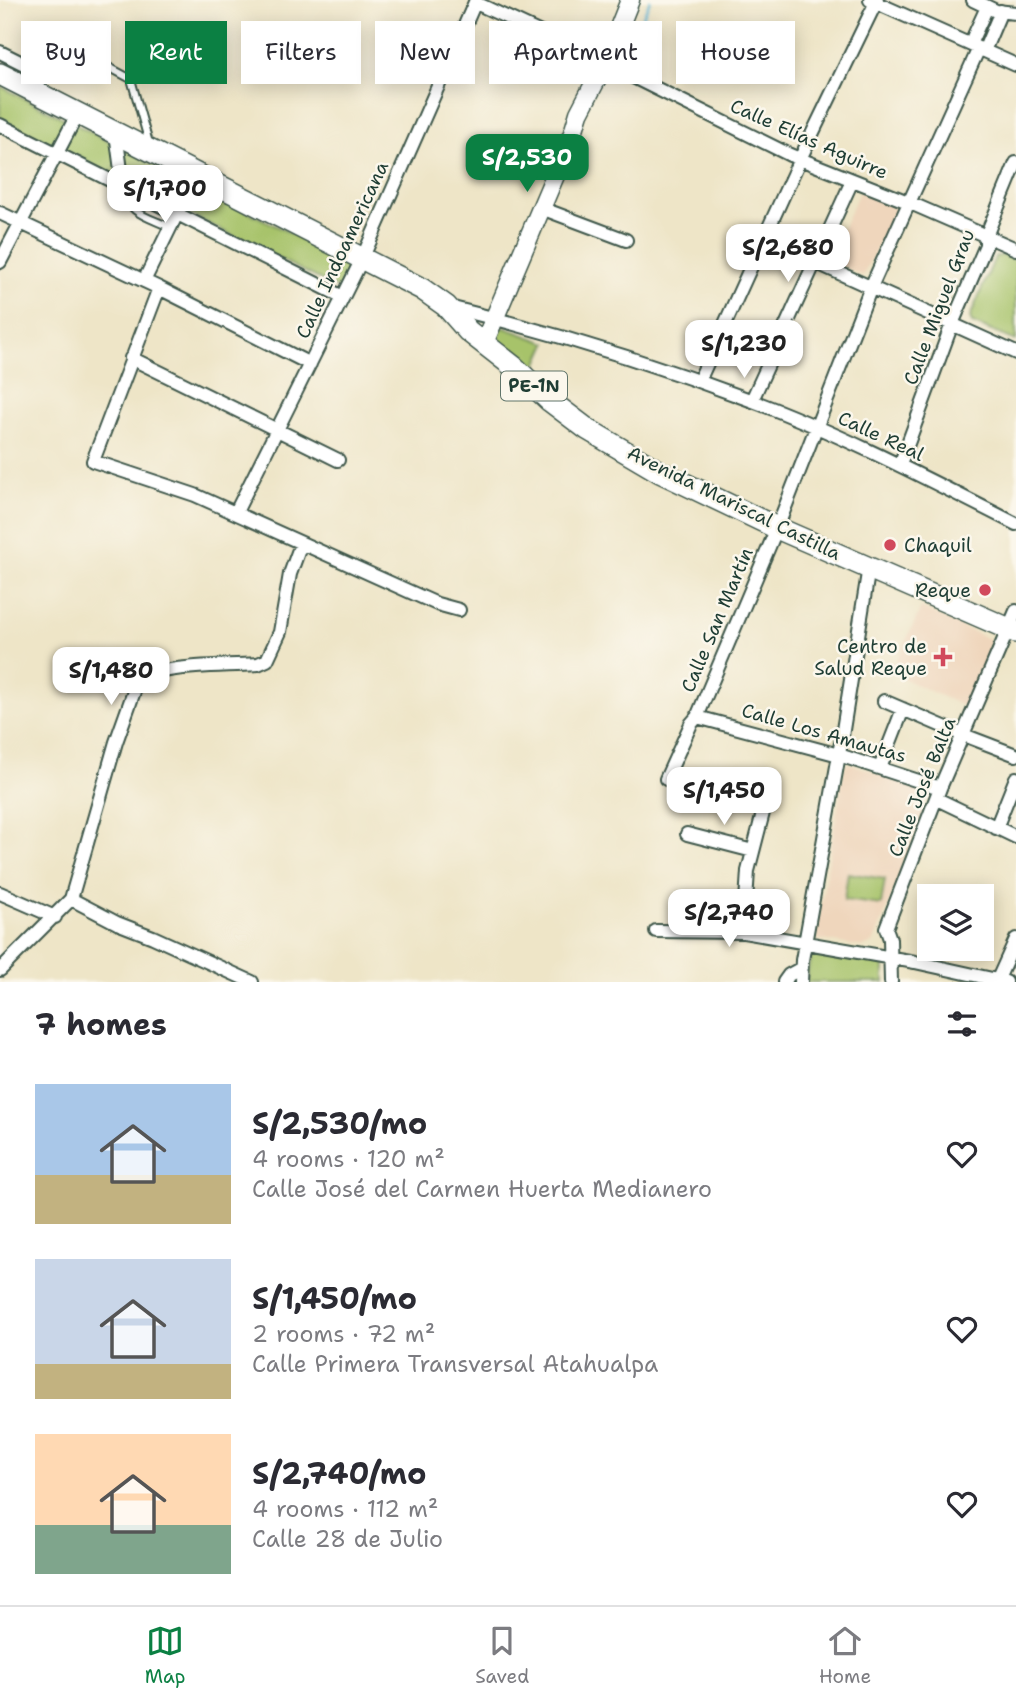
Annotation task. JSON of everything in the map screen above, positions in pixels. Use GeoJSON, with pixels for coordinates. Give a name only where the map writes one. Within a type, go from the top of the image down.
{"type":"FeatureCollection","features":[{"type":"Feature","properties":{"kind":"highway","name":"Avenida Mariscal Castilla"},"geometry":{"type":"LineString","coordinates":[[0,74],[21,79]]}},
{"type":"Feature","properties":{"kind":"highway","name":"Avenida Mariscal Castilla"},"geometry":{"type":"LineString","coordinates":[[36,84],[78,113],[422,289],[446,306],[468,331],[550,401],[587,429],[660,472],[869,568],[1014,624]]}},
{"type":"Feature","properties":{"kind":"street"},"geometry":{"type":"LineString","coordinates":[[622,21],[630,0]]}},
{"type":"Feature","properties":{"kind":"street"},"geometry":{"type":"LineString","coordinates":[[973,0],[1000,14],[1016,13]]}},
{"type":"Feature","properties":{"kind":"street","name":"Calle Elías Aguirre"},"geometry":{"type":"LineString","coordinates":[[476,1],[518,21]]}},
{"type":"Feature","properties":{"kind":"street","name":"Calle Indoamericana"},"geometry":{"type":"LineString","coordinates":[[236,512],[362,259],[476,1]]}},
{"type":"Feature","properties":{"kind":"street"},"geometry":{"type":"LineString","coordinates":[[699,381],[874,1],[1016,65]]}},
{"type":"Feature","properties":{"kind":"street"},"geometry":{"type":"LineString","coordinates":[[978,48],[987,7]]}},
{"type":"Feature","properties":{"kind":"street"},"geometry":{"type":"LineString","coordinates":[[978,48],[1000,14]]}},
{"type":"Feature","properties":{"kind":"street","name":"Calle San Martín"},"geometry":{"type":"LineString","coordinates":[[753,852],[765,805],[666,779],[691,724],[697,718],[777,528],[871,287],[978,48]]}},
{"type":"Feature","properties":{"kind":"street"},"geometry":{"type":"LineString","coordinates":[[0,52],[21,62]]}},
{"type":"Feature","properties":{"kind":"street"},"geometry":{"type":"LineString","coordinates":[[484,343],[579,113],[594,84]]}},
{"type":"Feature","properties":{"kind":"street","name":"Calle Elías Aguirre"},"geometry":{"type":"LineString","coordinates":[[648,84],[800,159],[1016,249]]}},
{"type":"Feature","properties":{"kind":"street"},"geometry":{"type":"LineString","coordinates":[[0,262],[78,113]]}},
{"type":"Feature","properties":{"kind":"street"},"geometry":{"type":"LineString","coordinates":[[0,125],[343,297]]}},
{"type":"Feature","properties":{"kind":"street"},"geometry":{"type":"LineString","coordinates":[[116,133],[123,186]]}},
{"type":"Feature","properties":{"kind":"street","name":"Calle Miguel Grau"},"geometry":{"type":"LineString","coordinates":[[900,466],[952,324],[986,245],[986,236],[1016,163]]}},
{"type":"Feature","properties":{"kind":"street"},"geometry":{"type":"LineString","coordinates":[[144,281],[196,175]]}},
{"type":"Feature","properties":{"kind":"street"},"geometry":{"type":"LineString","coordinates":[[752,400],[852,181]]}},
{"type":"Feature","properties":{"kind":"street"},"geometry":{"type":"LineString","coordinates":[[541,208],[626,240]]}},
{"type":"Feature","properties":{"kind":"street"},"geometry":{"type":"LineString","coordinates":[[0,213],[159,288],[310,364]]}},
{"type":"Feature","properties":{"kind":"street"},"geometry":{"type":"LineString","coordinates":[[764,239],[1016,353]]}},
{"type":"Feature","properties":{"kind":"street"},"geometry":{"type":"LineString","coordinates":[[159,288],[93,461],[178,488],[437,604],[458,610]]}},
{"type":"Feature","properties":{"kind":"street","name":"Calle Real"},"geometry":{"type":"LineString","coordinates":[[446,306],[496,318],[752,400],[900,466],[1016,524]]}},
{"type":"Feature","properties":{"kind":"street"},"geometry":{"type":"LineString","coordinates":[[131,359],[338,460]]}},
{"type":"Feature","properties":{"kind":"street"},"geometry":{"type":"LineString","coordinates":[[0,970],[71,899],[116,742],[137,683],[142,677],[158,670],[258,664],[267,660],[280,632],[290,574],[300,544]]}},
{"type":"Feature","properties":{"kind":"street"},"geometry":{"type":"LineString","coordinates":[[783,982],[789,975],[801,975],[869,568]]}},
{"type":"Feature","properties":{"kind":"street","name":"Calle José Balta"},"geometry":{"type":"LineString","coordinates":[[891,982],[890,939],[886,928],[939,794],[1014,624]]}},
{"type":"Feature","properties":{"kind":"street"},"geometry":{"type":"LineString","coordinates":[[884,701],[1016,755]]}},
{"type":"Feature","properties":{"kind":"street"},"geometry":{"type":"LineString","coordinates":[[880,768],[903,709]]}},
{"type":"Feature","properties":{"kind":"street","name":"Calle Los Amautas"},"geometry":{"type":"LineString","coordinates":[[697,718],[880,768],[939,794],[1016,837]]}},
{"type":"Feature","properties":{"kind":"street"},"geometry":{"type":"LineString","coordinates":[[996,828],[1016,778]]}},
{"type":"Feature","properties":{"kind":"street"},"geometry":{"type":"LineString","coordinates":[[687,834],[753,852],[748,871],[744,932]]}},
{"type":"Feature","properties":{"kind":"street"},"geometry":{"type":"LineString","coordinates":[[0,893],[55,917]]}},
{"type":"Feature","properties":{"kind":"street"},"geometry":{"type":"LineString","coordinates":[[71,899],[117,923],[252,982]]}},
{"type":"Feature","properties":{"kind":"street"},"geometry":{"type":"LineString","coordinates":[[656,931],[744,932],[1002,980],[1016,939]]}},
{"type":"Feature","properties":{"kind":"lane"},"geometry":{"type":"LineString","coordinates":[[111,68],[131,79],[151,151]]}},
{"type":"Feature","properties":{"kind":"lane"},"geometry":{"type":"LineString","coordinates":[[123,186],[124,199],[129,206],[170,228]]}},
{"type":"Feature","properties":{"kind":"shaded area"},"geometry":{"type":"Polygon","coordinates":[[[860,190],[896,208],[863,276],[828,260],[860,190]]]}},
{"type":"Feature","properties":{"kind":"shaded area","name":"Centro de Salud Reque"},"geometry":{"type":"Polygon","coordinates":[[[921,608],[993,641],[967,708],[891,673],[921,608]]]}},
{"type":"Feature","properties":{"kind":"shaded area"},"geometry":{"type":"Polygon","coordinates":[[[849,763],[926,790],[919,809],[925,812],[874,942],[864,947],[815,939],[845,765],[849,763]]]}},
{"type":"Feature","properties":{"kind":"green space"},"geometry":{"type":"Polygon","coordinates":[[[0,86],[351,264],[339,289],[0,119],[0,86]]]}},
{"type":"Feature","properties":{"kind":"green space"},"geometry":{"type":"Polygon","coordinates":[[[1003,255],[1016,261],[1016,341],[972,323],[970,317],[995,257],[1003,255]]]}},
{"type":"Feature","properties":{"kind":"green space"},"geometry":{"type":"Polygon","coordinates":[[[497,325],[547,343],[532,376],[489,338],[497,325]]]}},
{"type":"Feature","properties":{"kind":"green space"},"geometry":{"type":"Polygon","coordinates":[[[848,873],[885,879],[881,905],[844,900],[848,873]]]}},
{"type":"Feature","properties":{"kind":"green space"},"geometry":{"type":"Polygon","coordinates":[[[818,949],[884,961],[884,982],[806,982],[811,953],[818,949]]]}},
{"type":"Feature","properties":{"kind":"waterway"},"geometry":{"type":"LineString","coordinates":[[641,21],[650,0]]}},
{"type":"Feature","properties":{"kind":"place","name":"Chaquil"},"geometry":{"type":"Point","coordinates":[890,545]}},
{"type":"Feature","properties":{"kind":"place","name":"Reque"},"geometry":{"type":"Point","coordinates":[985,590]}},
{"type":"Feature","properties":{"kind":"place","name":"Centro de Salud Reque"},"geometry":{"type":"Point","coordinates":[943,657]}}]}
